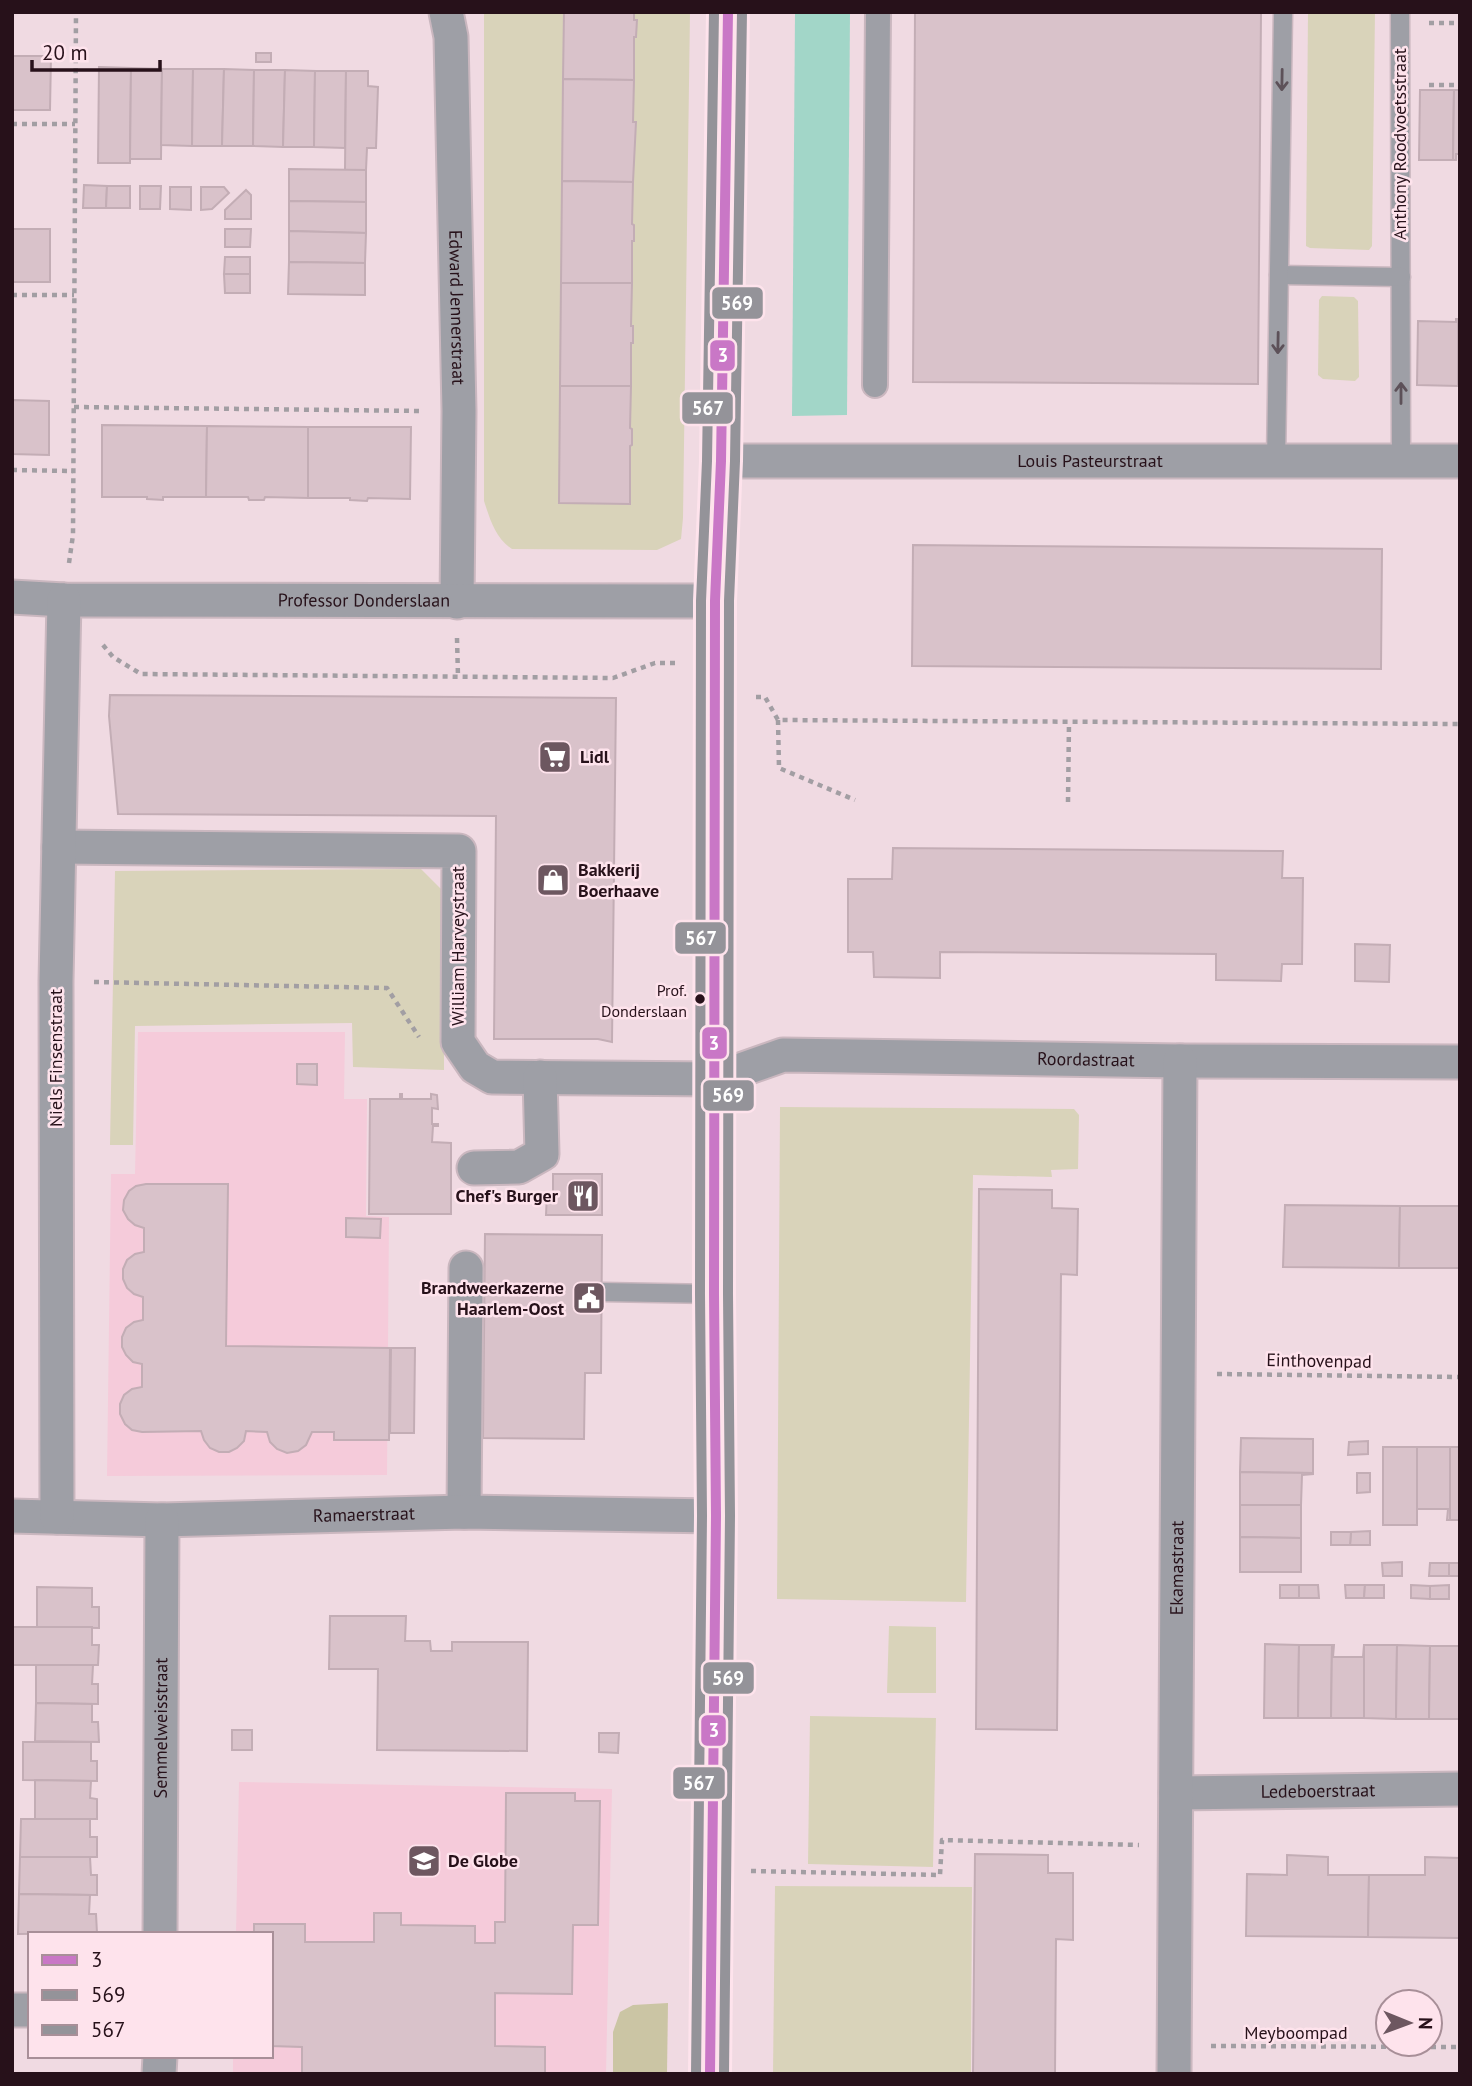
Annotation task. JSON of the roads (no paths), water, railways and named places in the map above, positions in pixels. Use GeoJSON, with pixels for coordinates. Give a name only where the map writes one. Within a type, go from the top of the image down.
{"type":"FeatureCollection","features":[{"type":"Feature","properties":{"kind":"street","name":"Edward Jennerstraat"},"geometry":{"type":"LineString","coordinates":[[446,12],[451,37],[458,411],[457,602]]}},
{"type":"Feature","properties":{"kind":"street"},"geometry":{"type":"LineString","coordinates":[[710,2074],[716,1516],[715,601],[721,461],[728,12]]}},
{"type":"Feature","properties":{"kind":"street"},"geometry":{"type":"LineString","coordinates":[[875,384],[878,12]]}},
{"type":"Feature","properties":{"kind":"street","name":"Louis Pasteurstraat"},"geometry":{"type":"LineString","coordinates":[[721,461],[1460,461]]}},
{"type":"Feature","properties":{"kind":"street","name":"Professor Donderslaan"},"geometry":{"type":"LineString","coordinates":[[12,597],[64,600],[715,601]]}},
{"type":"Feature","properties":{"kind":"street","name":"Niels Finsenstraat"},"geometry":{"type":"LineString","coordinates":[[57,1517],[56,981],[64,600]]}},
{"type":"Feature","properties":{"kind":"street","name":"William Harveystraat"},"geometry":{"type":"LineString","coordinates":[[59,847],[459,850],[458,1042],[475,1068],[492,1077],[715,1079]]}},
{"type":"Feature","properties":{"kind":"street","name":"Roordastraat"},"geometry":{"type":"LineString","coordinates":[[715,1079],[783,1055],[1460,1062]]}},
{"type":"Feature","properties":{"kind":"street","name":"Ekamastraat"},"geometry":{"type":"LineString","coordinates":[[1175,2060],[1180,1061]]}},
{"type":"Feature","properties":{"kind":"street"},"geometry":{"type":"LineString","coordinates":[[474,1168],[519,1167],[541,1154],[540,1077]]}},
{"type":"Feature","properties":{"kind":"street"},"geometry":{"type":"LineString","coordinates":[[464,1512],[466,1268]]}},
{"type":"Feature","properties":{"kind":"street","name":"Ramaerstraat"},"geometry":{"type":"LineString","coordinates":[[12,1516],[162,1520],[464,1512],[716,1516]]}},
{"type":"Feature","properties":{"kind":"street","name":"Semmelweisstraat"},"geometry":{"type":"LineString","coordinates":[[160,1932],[162,1520]]}},
{"type":"Feature","properties":{"kind":"street","name":"Ledeboerstraat"},"geometry":{"type":"LineString","coordinates":[[1175,1793],[1460,1789]]}},
{"type":"Feature","properties":{"kind":"lane"},"geometry":{"type":"LineString","coordinates":[[1276,463],[1283,12]]}},
{"type":"Feature","properties":{"kind":"lane","name":"Anthony Roodvoetsstraat"},"geometry":{"type":"LineString","coordinates":[[1400,12],[1401,461]]}},
{"type":"Feature","properties":{"kind":"lane"},"geometry":{"type":"LineString","coordinates":[[1279,275],[1401,277]]}},
{"type":"Feature","properties":{"kind":"lane"},"geometry":{"type":"LineString","coordinates":[[602,1292],[714,1294]]}},
{"type":"Feature","properties":{"kind":"place","name":"Lidl"},"geometry":{"type":"Point","coordinates":[555,757]}},
{"type":"Feature","properties":{"kind":"place","name":"Bakkerij Boerhaave"},"geometry":{"type":"Point","coordinates":[553,880]}},
{"type":"Feature","properties":{"kind":"place","name":"Prof. Donderslaan"},"geometry":{"type":"Point","coordinates":[700,999]}},
{"type":"Feature","properties":{"kind":"place","name":"Chef's Burger"},"geometry":{"type":"Point","coordinates":[583,1196]}},
{"type":"Feature","properties":{"kind":"place","name":"Brandweerkazerne Haarlem-Oost"},"geometry":{"type":"Point","coordinates":[589,1298]}},
{"type":"Feature","properties":{"kind":"place","name":"De Globe"},"geometry":{"type":"Point","coordinates":[424,1861]}}]}
